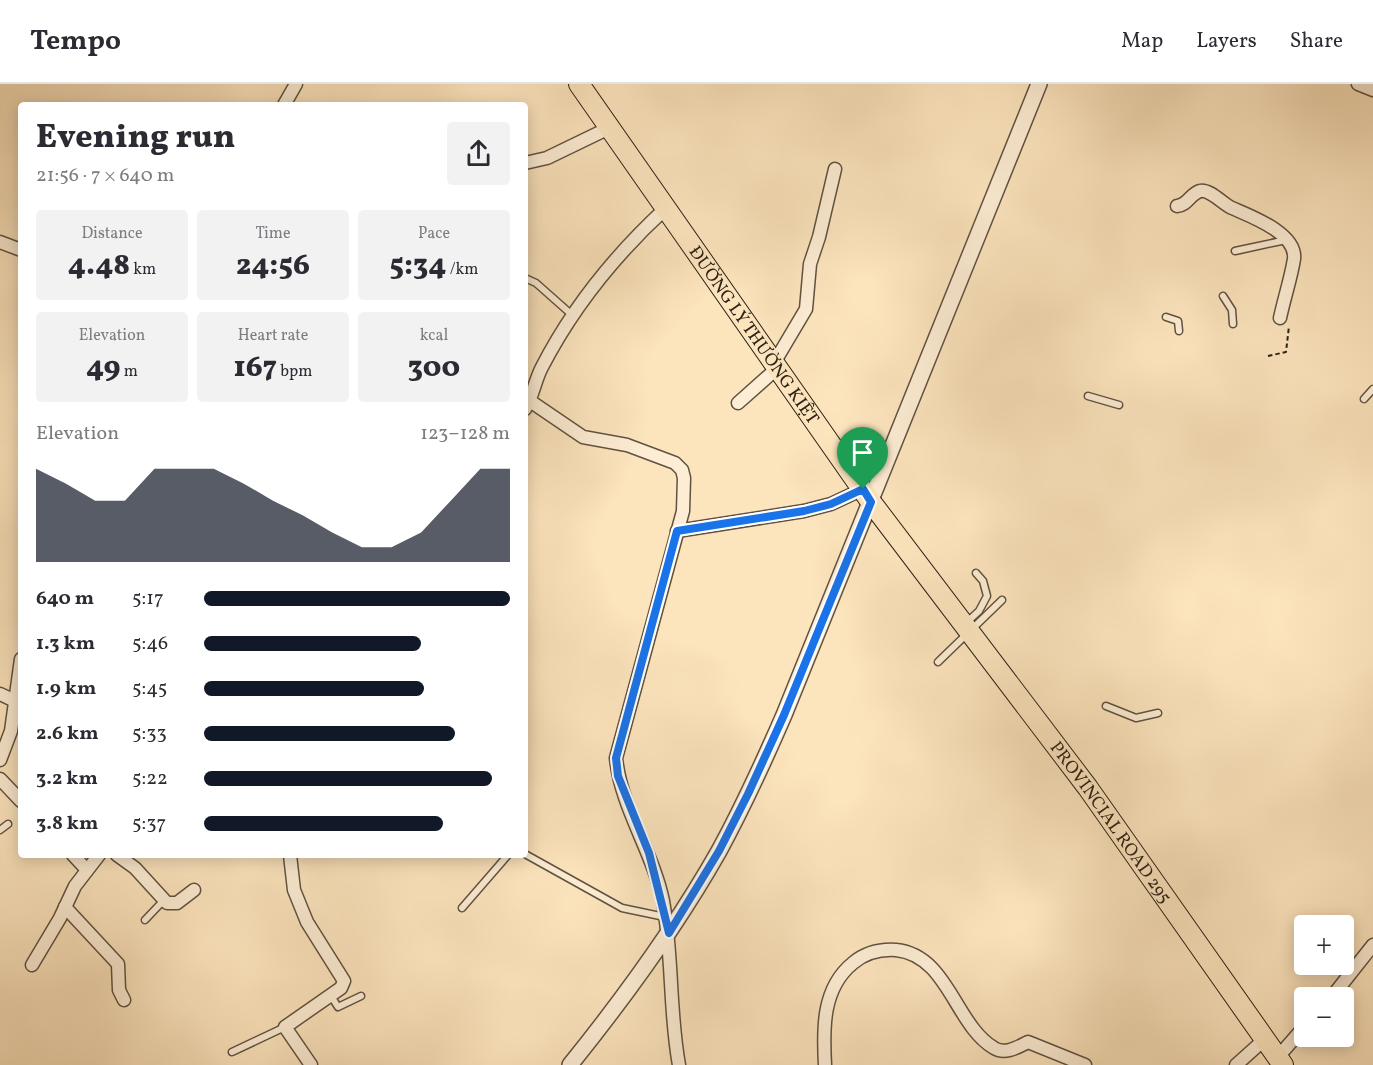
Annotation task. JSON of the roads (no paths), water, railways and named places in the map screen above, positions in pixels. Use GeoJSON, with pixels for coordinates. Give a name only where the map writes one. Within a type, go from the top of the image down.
{"type":"FeatureCollection","features":[{"type":"Feature","properties":{"kind":"main road","name":"ĐƯỜNG LÝ THƯỜNG KIỆT"},"geometry":{"type":"LineString","coordinates":[[579,84],[867,495],[933,583]]}},
{"type":"Feature","properties":{"kind":"main road","name":"PROVINCIAL ROAD 295"},"geometry":{"type":"LineString","coordinates":[[933,583],[1088,788],[1281,1061]]}},
{"type":"Feature","properties":{"kind":"street"},"geometry":{"type":"LineString","coordinates":[[287,102],[296,84]]}},
{"type":"Feature","properties":{"kind":"street"},"geometry":{"type":"LineString","coordinates":[[570,1065],[669,933],[719,851],[748,794],[784,715],[867,495],[1038,84]]}},
{"type":"Feature","properties":{"kind":"street"},"geometry":{"type":"LineString","coordinates":[[1359,84],[1373,90]]}},
{"type":"Feature","properties":{"kind":"street"},"geometry":{"type":"LineString","coordinates":[[528,162],[547,158],[609,128]]}},
{"type":"Feature","properties":{"kind":"street"},"geometry":{"type":"LineString","coordinates":[[738,403],[774,372],[775,364],[806,309],[810,264],[836,169]]}},
{"type":"Feature","properties":{"kind":"street"},"geometry":{"type":"LineString","coordinates":[[1177,206],[1185,204],[1199,191],[1204,191],[1230,207],[1272,227],[1286,240],[1294,257],[1284,317]]}},
{"type":"Feature","properties":{"kind":"street"},"geometry":{"type":"LineString","coordinates":[[529,386],[571,314],[632,238],[666,208]]}},
{"type":"Feature","properties":{"kind":"street"},"geometry":{"type":"LineString","coordinates":[[0,242],[18,249]]}},
{"type":"Feature","properties":{"kind":"street"},"geometry":{"type":"LineString","coordinates":[[528,406],[583,437],[627,446],[675,463],[682,470],[685,491],[677,531],[616,758],[618,776],[649,853],[669,933],[674,1034],[679,1065]]}},
{"type":"Feature","properties":{"kind":"street"},"geometry":{"type":"LineString","coordinates":[[677,531],[804,511],[867,495]]}},
{"type":"Feature","properties":{"kind":"street"},"geometry":{"type":"LineString","coordinates":[[0,694],[17,696],[11,731],[0,759]]}},
{"type":"Feature","properties":{"kind":"street"},"geometry":{"type":"LineString","coordinates":[[0,779],[18,798]]}},
{"type":"Feature","properties":{"kind":"street"},"geometry":{"type":"LineString","coordinates":[[76,858],[87,870]]}},
{"type":"Feature","properties":{"kind":"street"},"geometry":{"type":"LineString","coordinates":[[32,964],[72,891],[97,858]]}},
{"type":"Feature","properties":{"kind":"street"},"geometry":{"type":"LineString","coordinates":[[121,858],[135,868],[164,900],[172,905],[194,890]]}},
{"type":"Feature","properties":{"kind":"street"},"geometry":{"type":"LineString","coordinates":[[290,858],[294,890],[307,922],[344,981],[340,988],[285,1027],[311,1065]]}},
{"type":"Feature","properties":{"kind":"street"},"geometry":{"type":"LineString","coordinates":[[65,907],[118,964],[119,990],[124,1000]]}},
{"type":"Feature","properties":{"kind":"street"},"geometry":{"type":"LineString","coordinates":[[1339,987],[1373,945]]}},
{"type":"Feature","properties":{"kind":"street"},"geometry":{"type":"LineString","coordinates":[[825,1065],[823,1031],[829,1000],[840,975],[855,961],[881,949],[907,951],[931,967],[977,1031],[994,1048],[1011,1050],[1028,1042],[1085,1065]]}},
{"type":"Feature","properties":{"kind":"street"},"geometry":{"type":"LineString","coordinates":[[1236,1065],[1265,1039]]}},
{"type":"Feature","properties":{"kind":"street"},"geometry":{"type":"LineString","coordinates":[[1281,1061],[1294,1042]]}},
{"type":"Feature","properties":{"kind":"lane"},"geometry":{"type":"LineString","coordinates":[[1235,251],[1286,240]]}},
{"type":"Feature","properties":{"kind":"lane"},"geometry":{"type":"LineString","coordinates":[[528,279],[536,283],[571,314]]}},
{"type":"Feature","properties":{"kind":"lane"},"geometry":{"type":"LineString","coordinates":[[1223,296],[1232,310],[1233,324]]}},
{"type":"Feature","properties":{"kind":"lane"},"geometry":{"type":"LineString","coordinates":[[1166,317],[1178,321],[1179,331]]}},
{"type":"Feature","properties":{"kind":"lane"},"geometry":{"type":"LineString","coordinates":[[1364,399],[1373,389]]}},
{"type":"Feature","properties":{"kind":"lane"},"geometry":{"type":"LineString","coordinates":[[1088,396],[1119,405]]}},
{"type":"Feature","properties":{"kind":"lane"},"geometry":{"type":"LineString","coordinates":[[938,663],[967,628],[987,596],[983,581],[976,573]]}},
{"type":"Feature","properties":{"kind":"lane"},"geometry":{"type":"LineString","coordinates":[[967,628],[1002,600]]}},
{"type":"Feature","properties":{"kind":"lane"},"geometry":{"type":"LineString","coordinates":[[1106,706],[1136,718],[1158,713]]}},
{"type":"Feature","properties":{"kind":"lane"},"geometry":{"type":"LineString","coordinates":[[0,830],[8,824]]}},
{"type":"Feature","properties":{"kind":"lane"},"geometry":{"type":"LineString","coordinates":[[528,856],[622,908],[665,917]]}},
{"type":"Feature","properties":{"kind":"lane"},"geometry":{"type":"LineString","coordinates":[[462,908],[505,858]]}},
{"type":"Feature","properties":{"kind":"lane"},"geometry":{"type":"LineString","coordinates":[[145,920],[164,900]]}},
{"type":"Feature","properties":{"kind":"lane"},"geometry":{"type":"LineString","coordinates":[[331,995],[338,1007],[361,996]]}},
{"type":"Feature","properties":{"kind":"lane"},"geometry":{"type":"LineString","coordinates":[[232,1052],[285,1027]]}}]}
